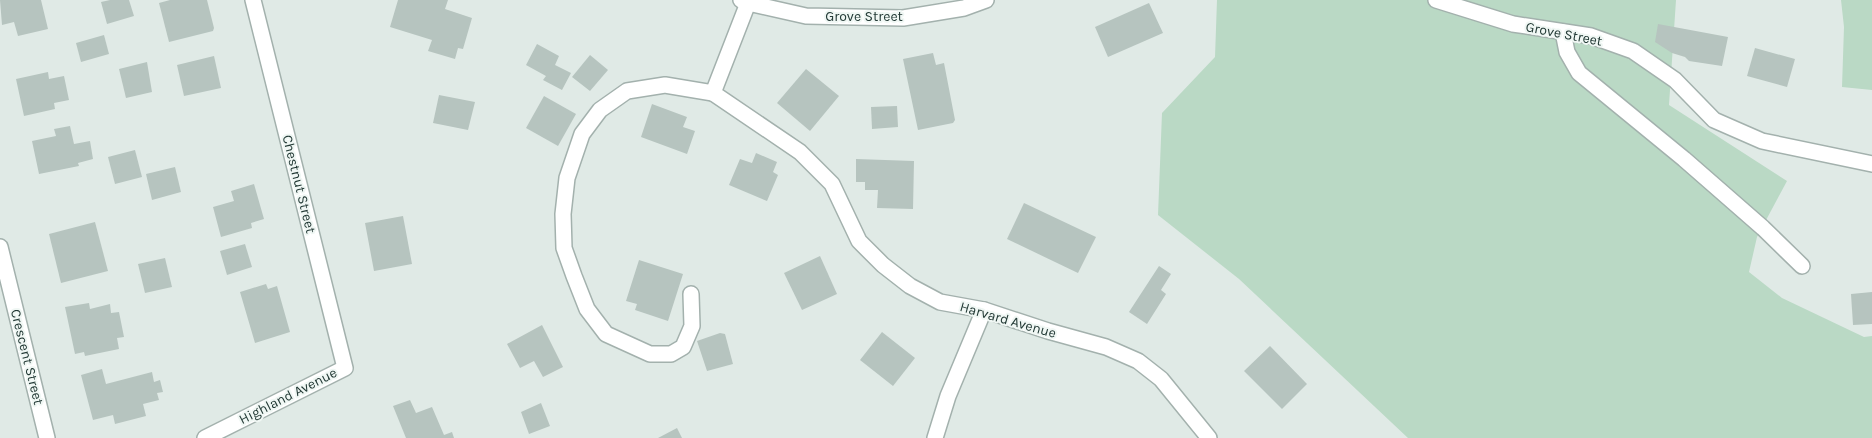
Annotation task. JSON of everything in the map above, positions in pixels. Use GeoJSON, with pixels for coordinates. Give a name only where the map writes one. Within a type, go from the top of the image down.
{"type":"FeatureCollection","features":[{"type":"Feature","properties":{"kind":"street","name":"Chestnut Street"},"geometry":{"type":"LineString","coordinates":[[254,0],[345,368]]}},
{"type":"Feature","properties":{"kind":"street","name":"Grove Street"},"geometry":{"type":"LineString","coordinates":[[745,2],[806,16],[902,18],[964,8],[986,0]]}},
{"type":"Feature","properties":{"kind":"street","name":"Grove Street"},"geometry":{"type":"LineString","coordinates":[[1436,0],[1513,24],[1591,36],[1633,51],[1675,80],[1714,120],[1762,141],[1872,164]]}},
{"type":"Feature","properties":{"kind":"street"},"geometry":{"type":"LineString","coordinates":[[691,294],[692,326],[684,347],[671,354],[650,354],[606,334],[587,309],[564,248],[562,214],[567,178],[582,134],[600,110],[627,91],[665,85],[713,93],[745,2]]}},
{"type":"Feature","properties":{"kind":"street"},"geometry":{"type":"LineString","coordinates":[[1563,32],[1567,52],[1579,73],[1684,159],[1763,228],[1802,266]]}},
{"type":"Feature","properties":{"kind":"street","name":"Harvard Avenue"},"geometry":{"type":"LineString","coordinates":[[713,93],[800,152],[832,184],[859,241],[883,265],[910,286],[940,302],[984,310],[1048,331],[1106,347],[1138,362],[1161,379],[1208,438]]}},
{"type":"Feature","properties":{"kind":"street","name":"Crescent Street"},"geometry":{"type":"LineString","coordinates":[[0,247],[47,438]]}},
{"type":"Feature","properties":{"kind":"street"},"geometry":{"type":"LineString","coordinates":[[935,438],[948,396],[984,310]]}},
{"type":"Feature","properties":{"kind":"street","name":"Highland Avenue"},"geometry":{"type":"LineString","coordinates":[[205,438],[345,368]]}},
{"type":"Feature","properties":{"kind":"green space"},"geometry":{"type":"Polygon","coordinates":[[[1217,0],[1676,0],[1669,105],[1787,181],[1757,237],[1749,272],[1782,298],[1864,337],[1872,336],[1872,438],[1408,438],[1239,279],[1158,215],[1162,113],[1215,57],[1217,0]]]}},
{"type":"Feature","properties":{"kind":"green space"},"geometry":{"type":"Polygon","coordinates":[[[1841,0],[1872,0],[1872,90],[1842,87],[1844,27],[1841,0]]]}},
{"type":"Feature","properties":{"kind":"building"},"geometry":{"type":"Polygon","coordinates":[[[0,0],[41,0],[48,29],[18,36],[14,22],[2,25],[0,0]]]}},
{"type":"Feature","properties":{"kind":"building"},"geometry":{"type":"Polygon","coordinates":[[[129,0],[134,16],[107,24],[101,2],[129,0]]]}},
{"type":"Feature","properties":{"kind":"building"},"geometry":{"type":"Polygon","coordinates":[[[170,0],[207,0],[214,28],[213,31],[169,42],[159,3],[170,0]]]}},
{"type":"Feature","properties":{"kind":"building"},"geometry":{"type":"Polygon","coordinates":[[[398,0],[448,0],[445,9],[472,18],[463,49],[458,48],[455,59],[428,51],[432,40],[390,27],[398,0]]]}},
{"type":"Feature","properties":{"kind":"building"},"geometry":{"type":"Polygon","coordinates":[[[1149,3],[1163,33],[1108,57],[1095,27],[1149,3]]]}},
{"type":"Feature","properties":{"kind":"building"},"geometry":{"type":"Polygon","coordinates":[[[1658,24],[1728,37],[1722,66],[1689,61],[1685,57],[1672,53],[1655,42],[1658,24]]]}},
{"type":"Feature","properties":{"kind":"building"},"geometry":{"type":"Polygon","coordinates":[[[104,35],[109,54],[81,62],[76,43],[104,35]]]}},
{"type":"Feature","properties":{"kind":"building"},"geometry":{"type":"Polygon","coordinates":[[[537,44],[559,56],[555,65],[571,73],[562,90],[543,80],[546,76],[526,65],[537,44]]]}},
{"type":"Feature","properties":{"kind":"building"},"geometry":{"type":"Polygon","coordinates":[[[1755,48],[1795,59],[1787,87],[1747,76],[1755,48]]]}},
{"type":"Feature","properties":{"kind":"building"},"geometry":{"type":"Polygon","coordinates":[[[933,53],[936,65],[944,63],[955,120],[953,123],[918,130],[903,59],[933,53]]]}},
{"type":"Feature","properties":{"kind":"building"},"geometry":{"type":"Polygon","coordinates":[[[590,55],[608,70],[590,91],[572,77],[590,55]]]}},
{"type":"Feature","properties":{"kind":"building"},"geometry":{"type":"Polygon","coordinates":[[[214,56],[221,88],[184,96],[177,65],[214,56]]]}},
{"type":"Feature","properties":{"kind":"building"},"geometry":{"type":"Polygon","coordinates":[[[147,62],[152,92],[126,98],[119,69],[147,62]]]}},
{"type":"Feature","properties":{"kind":"building"},"geometry":{"type":"Polygon","coordinates":[[[806,69],[839,96],[810,131],[777,103],[806,69]]]}},
{"type":"Feature","properties":{"kind":"building"},"geometry":{"type":"Polygon","coordinates":[[[48,72],[49,79],[64,76],[69,100],[54,103],[55,109],[24,116],[16,79],[48,72]]]}},
{"type":"Feature","properties":{"kind":"building"},"geometry":{"type":"Polygon","coordinates":[[[439,95],[475,102],[468,130],[433,123],[439,95]]]}},
{"type":"Feature","properties":{"kind":"building"},"geometry":{"type":"Polygon","coordinates":[[[544,96],[576,114],[558,146],[526,128],[544,96]]]}},
{"type":"Feature","properties":{"kind":"building"},"geometry":{"type":"Polygon","coordinates":[[[652,104],[687,117],[683,127],[695,131],[687,154],[641,137],[652,104]]]}},
{"type":"Feature","properties":{"kind":"building"},"geometry":{"type":"Polygon","coordinates":[[[897,106],[898,127],[872,129],[871,107],[897,106]]]}},
{"type":"Feature","properties":{"kind":"building"},"geometry":{"type":"Polygon","coordinates":[[[70,126],[74,144],[90,141],[93,159],[78,163],[79,166],[39,174],[32,141],[56,136],[54,129],[70,126]]]}},
{"type":"Feature","properties":{"kind":"building"},"geometry":{"type":"Polygon","coordinates":[[[135,150],[142,177],[115,184],[108,157],[135,150]]]}},
{"type":"Feature","properties":{"kind":"building"},"geometry":{"type":"Polygon","coordinates":[[[756,153],[777,162],[773,172],[778,175],[767,201],[729,185],[740,159],[752,163],[756,153]]]}},
{"type":"Feature","properties":{"kind":"building"},"geometry":{"type":"Polygon","coordinates":[[[856,159],[914,161],[913,209],[877,208],[878,190],[865,190],[865,182],[856,182],[856,159]]]}},
{"type":"Feature","properties":{"kind":"building"},"geometry":{"type":"Polygon","coordinates":[[[175,167],[181,192],[152,200],[146,174],[175,167]]]}},
{"type":"Feature","properties":{"kind":"building"},"geometry":{"type":"Polygon","coordinates":[[[254,184],[264,219],[251,223],[252,228],[221,237],[213,207],[234,201],[231,191],[254,184]]]}},
{"type":"Feature","properties":{"kind":"building"},"geometry":{"type":"Polygon","coordinates":[[[1024,203],[1096,237],[1078,273],[1007,239],[1024,203]]]}},
{"type":"Feature","properties":{"kind":"building"},"geometry":{"type":"Polygon","coordinates":[[[403,216],[412,264],[374,271],[365,223],[403,216]]]}},
{"type":"Feature","properties":{"kind":"building"},"geometry":{"type":"Polygon","coordinates":[[[95,222],[108,271],[61,283],[49,234],[95,222]]]}},
{"type":"Feature","properties":{"kind":"building"},"geometry":{"type":"Polygon","coordinates":[[[245,244],[252,267],[227,275],[220,251],[245,244]]]}},
{"type":"Feature","properties":{"kind":"building"},"geometry":{"type":"Polygon","coordinates":[[[820,256],[837,294],[802,310],[784,273],[820,256]]]}},
{"type":"Feature","properties":{"kind":"building"},"geometry":{"type":"Polygon","coordinates":[[[165,258],[172,287],[145,293],[138,264],[165,258]]]}},
{"type":"Feature","properties":{"kind":"building"},"geometry":{"type":"Polygon","coordinates":[[[639,260],[683,274],[668,321],[635,310],[637,304],[626,301],[639,260]]]}},
{"type":"Feature","properties":{"kind":"building"},"geometry":{"type":"Polygon","coordinates":[[[1159,266],[1171,274],[1161,290],[1166,294],[1147,324],[1129,312],[1159,266]]]}},
{"type":"Feature","properties":{"kind":"building"},"geometry":{"type":"Polygon","coordinates":[[[266,284],[268,289],[277,286],[290,332],[255,343],[240,292],[266,284]]]}},
{"type":"Feature","properties":{"kind":"building"},"geometry":{"type":"Polygon","coordinates":[[[1872,292],[1872,324],[1853,325],[1851,294],[1872,292]]]}},
{"type":"Feature","properties":{"kind":"building"},"geometry":{"type":"Polygon","coordinates":[[[89,303],[90,309],[110,304],[111,313],[119,312],[124,337],[117,338],[119,349],[85,356],[84,352],[75,354],[65,307],[89,303]]]}},
{"type":"Feature","properties":{"kind":"building"},"geometry":{"type":"Polygon","coordinates":[[[542,325],[563,367],[543,377],[534,361],[520,368],[507,344],[542,325]]]}},
{"type":"Feature","properties":{"kind":"building"},"geometry":{"type":"Polygon","coordinates":[[[882,332],[915,358],[893,386],[860,360],[882,332]]]}},
{"type":"Feature","properties":{"kind":"building"},"geometry":{"type":"Polygon","coordinates":[[[720,333],[725,334],[733,364],[707,371],[697,341],[720,333]]]}},
{"type":"Feature","properties":{"kind":"building"},"geometry":{"type":"Polygon","coordinates":[[[1270,346],[1307,384],[1282,409],[1244,371],[1270,346]]]}},
{"type":"Feature","properties":{"kind":"building"},"geometry":{"type":"Polygon","coordinates":[[[102,369],[106,384],[152,372],[154,382],[160,380],[163,392],[157,393],[159,400],[143,404],[146,416],[115,424],[113,415],[93,420],[81,375],[102,369]]]}},
{"type":"Feature","properties":{"kind":"building"},"geometry":{"type":"Polygon","coordinates":[[[410,400],[416,413],[432,407],[444,435],[452,432],[454,438],[406,438],[393,406],[410,400]]]}},
{"type":"Feature","properties":{"kind":"building"},"geometry":{"type":"Polygon","coordinates":[[[541,403],[550,426],[529,434],[521,412],[541,403]]]}},
{"type":"Feature","properties":{"kind":"building"},"geometry":{"type":"Polygon","coordinates":[[[677,428],[682,438],[658,438],[677,428]]]}}]}
